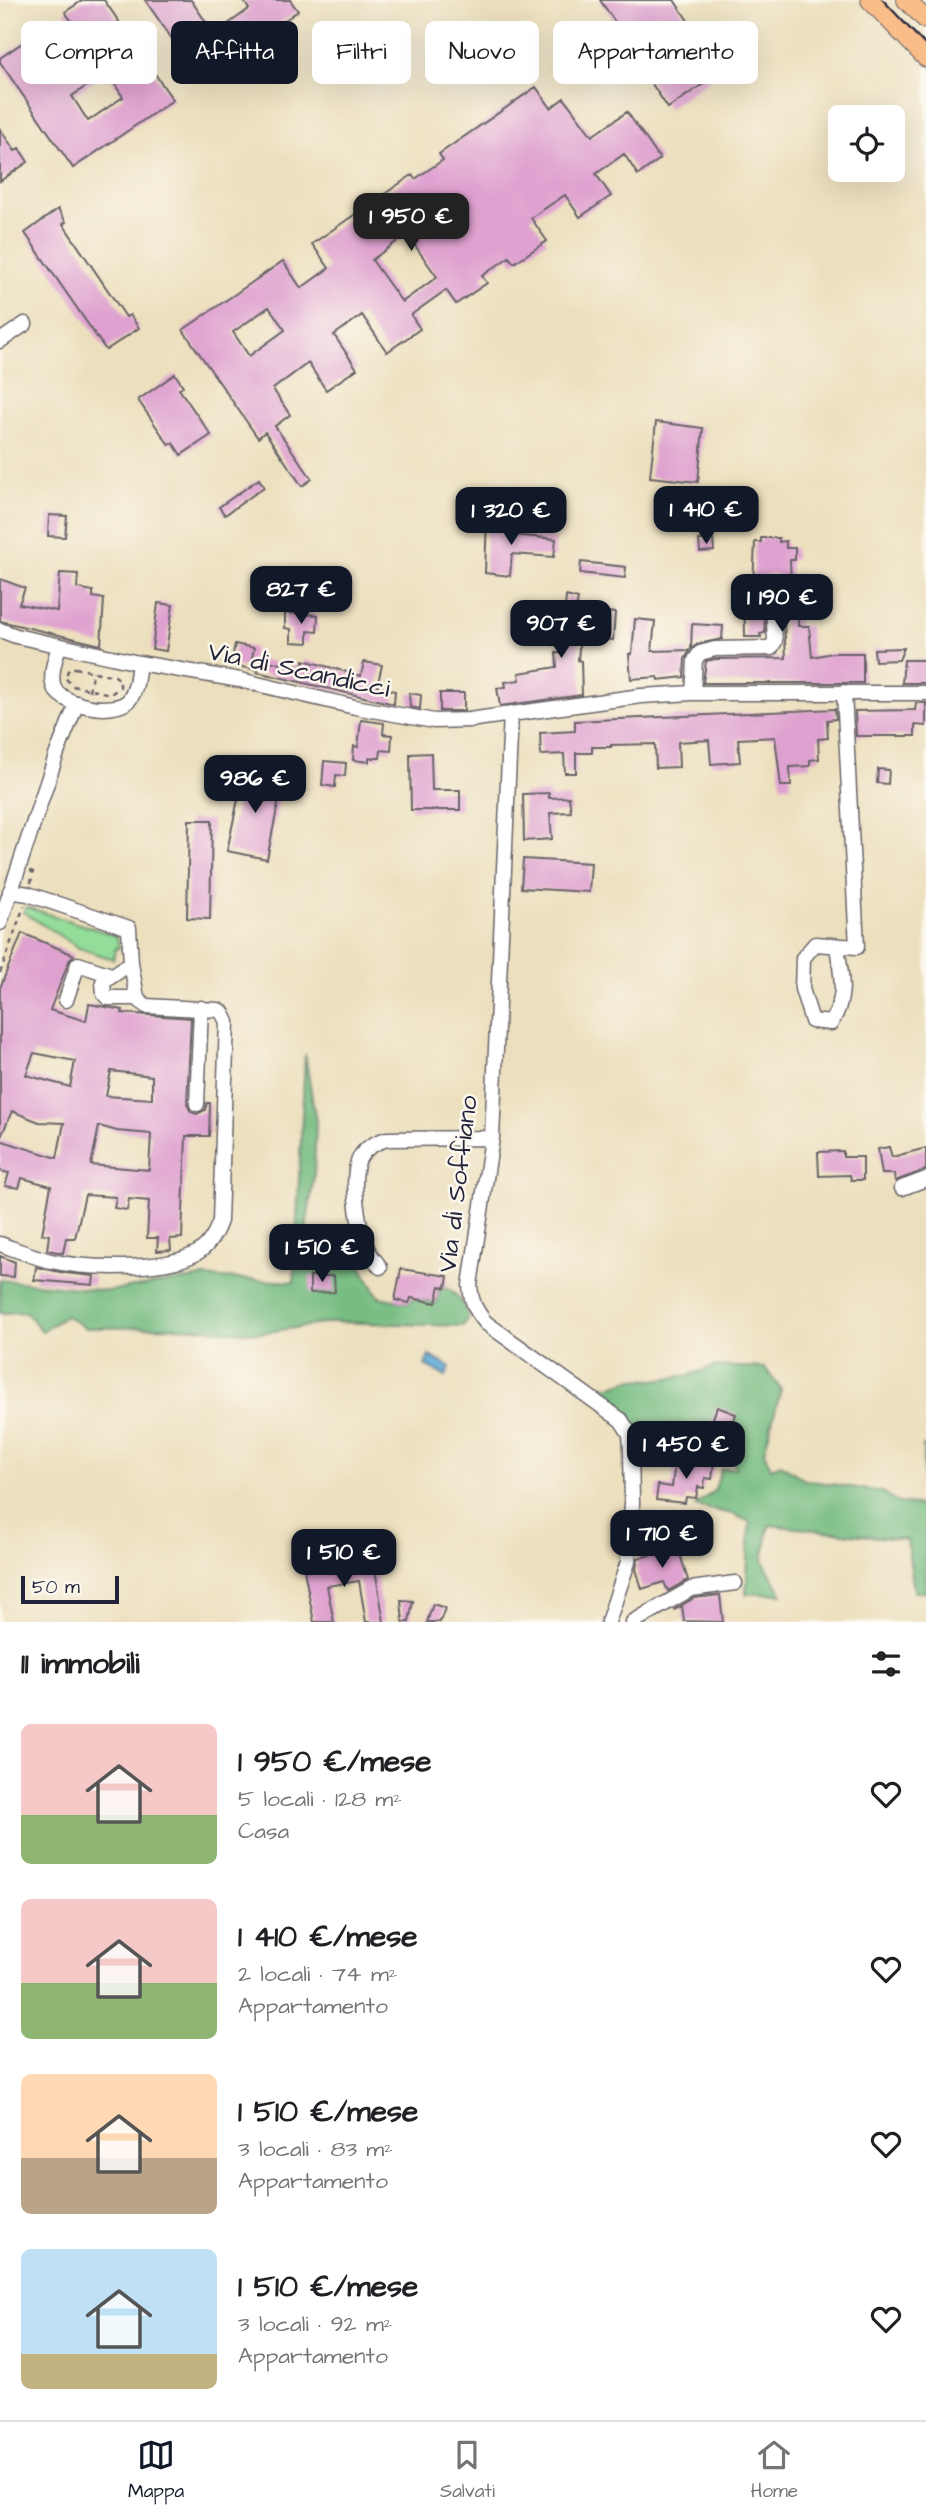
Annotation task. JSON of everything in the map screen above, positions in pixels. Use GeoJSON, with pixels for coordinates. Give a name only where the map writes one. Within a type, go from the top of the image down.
{"type":"FeatureCollection","features":[{"type":"Feature","properties":{"kind":"main road"},"geometry":{"type":"LineString","coordinates":[[870,0],[926,58]]}},
{"type":"Feature","properties":{"kind":"main road"},"geometry":{"type":"LineString","coordinates":[[906,0],[926,20]]}},
{"type":"Feature","properties":{"kind":"street"},"geometry":{"type":"LineString","coordinates":[[1,341],[25,324]]}},
{"type":"Feature","properties":{"kind":"street"},"geometry":{"type":"LineString","coordinates":[[692,693],[695,660],[700,653],[715,649],[771,648],[775,641],[772,583]]}},
{"type":"Feature","properties":{"kind":"street","name":"Via di Scandicci"},"geometry":{"type":"LineString","coordinates":[[0,630],[59,646],[261,684],[419,720],[449,722],[641,696],[692,693],[926,693]]}},
{"type":"Feature","properties":{"kind":"street"},"geometry":{"type":"LineString","coordinates":[[59,646],[52,675],[53,686],[62,698],[82,700],[112,709],[122,706],[130,697],[139,663]]}},
{"type":"Feature","properties":{"kind":"street"},"geometry":{"type":"LineString","coordinates":[[838,946],[841,1007],[831,1023],[812,1021],[802,989],[803,958],[815,944],[857,947],[844,692]]}},
{"type":"Feature","properties":{"kind":"street"},"geometry":{"type":"LineString","coordinates":[[0,923],[57,753],[82,700]]}},
{"type":"Feature","properties":{"kind":"street","name":"Via di Soffiano"},"geometry":{"type":"LineString","coordinates":[[511,713],[492,1138],[470,1285],[473,1307],[486,1323],[621,1420],[630,1434],[632,1504],[628,1562],[608,1622]]}},
{"type":"Feature","properties":{"kind":"street"},"geometry":{"type":"LineString","coordinates":[[0,1244],[52,1261],[114,1267],[141,1266],[186,1258],[196,1254],[209,1243],[220,1222],[228,1027],[222,1012],[218,1010],[146,1006],[137,998],[129,928],[28,894],[10,891]]}},
{"type":"Feature","properties":{"kind":"street"},"geometry":{"type":"LineString","coordinates":[[131,963],[103,982],[104,994],[108,998],[137,998]]}},
{"type":"Feature","properties":{"kind":"street"},"geometry":{"type":"LineString","coordinates":[[66,1000],[78,964],[111,975]]}},
{"type":"Feature","properties":{"kind":"street"},"geometry":{"type":"LineString","coordinates":[[197,1104],[201,1008]]}},
{"type":"Feature","properties":{"kind":"street"},"geometry":{"type":"LineString","coordinates":[[380,1267],[369,1253],[362,1232],[354,1180],[360,1157],[373,1144],[387,1139],[492,1138]]}},
{"type":"Feature","properties":{"kind":"street"},"geometry":{"type":"LineString","coordinates":[[902,1188],[926,1179]]}},
{"type":"Feature","properties":{"kind":"street"},"geometry":{"type":"LineString","coordinates":[[634,1622],[691,1589],[735,1583]]}},
{"type":"Feature","properties":{"kind":"path"},"geometry":{"type":"LineString","coordinates":[[69,669],[93,671],[115,676],[120,680],[120,687],[111,694],[89,690],[72,686],[65,677],[69,669]]}},
{"type":"Feature","properties":{"kind":"path"},"geometry":{"type":"LineString","coordinates":[[82,700],[89,690],[93,671]]}},
{"type":"Feature","properties":{"kind":"path"},"geometry":{"type":"LineString","coordinates":[[0,973],[28,894],[33,872],[24,868]]}},
{"type":"Feature","properties":{"kind":"green space"},"geometry":{"type":"Polygon","coordinates":[[[26,907],[117,936],[119,948],[116,948],[113,959],[79,948],[23,912],[26,907]]]}},
{"type":"Feature","properties":{"kind":"green space"},"geometry":{"type":"Polygon","coordinates":[[[305,1054],[316,1122],[314,1175],[303,1250],[351,1250],[379,1297],[409,1303],[411,1298],[436,1303],[440,1286],[446,1288],[459,1298],[467,1312],[469,1318],[463,1326],[335,1322],[260,1333],[179,1327],[86,1328],[66,1316],[42,1331],[26,1312],[0,1313],[0,1280],[108,1291],[203,1277],[294,1282],[305,1054]]]}},
{"type":"Feature","properties":{"kind":"green space"},"geometry":{"type":"Polygon","coordinates":[[[716,1366],[765,1368],[781,1389],[764,1452],[771,1468],[781,1464],[805,1480],[882,1492],[899,1503],[923,1506],[923,1446],[926,1446],[926,1592],[914,1592],[907,1540],[769,1525],[763,1561],[782,1594],[746,1594],[750,1522],[733,1514],[695,1506],[715,1490],[721,1469],[736,1468],[725,1447],[688,1440],[658,1451],[650,1451],[637,1425],[622,1407],[588,1385],[612,1386],[632,1379],[655,1380],[690,1375],[716,1366]]]}},
{"type":"Feature","properties":{"kind":"water"},"geometry":{"type":"Polygon","coordinates":[[[429,1356],[450,1367],[446,1376],[425,1365],[429,1356]]]}},
{"type":"Feature","properties":{"kind":"building"},"geometry":{"type":"Polygon","coordinates":[[[83,0],[104,0],[118,21],[71,21],[65,12],[83,0]]]}},
{"type":"Feature","properties":{"kind":"building"},"geometry":{"type":"Polygon","coordinates":[[[145,0],[191,0],[205,21],[171,21],[171,37],[145,0]]]}},
{"type":"Feature","properties":{"kind":"building"},"geometry":{"type":"Polygon","coordinates":[[[243,0],[290,0],[298,11],[284,21],[232,21],[249,9],[243,0]]]}},
{"type":"Feature","properties":{"kind":"building"},"geometry":{"type":"Polygon","coordinates":[[[600,0],[674,0],[688,21],[614,21],[600,0]]]}},
{"type":"Feature","properties":{"kind":"building"},"geometry":{"type":"Polygon","coordinates":[[[21,44],[21,84],[90,84],[72,96],[88,121],[123,97],[115,84],[157,84],[157,77],[173,100],[73,168],[0,62],[0,58],[21,44]]]}},
{"type":"Feature","properties":{"kind":"building"},"geometry":{"type":"Polygon","coordinates":[[[652,84],[703,84],[668,108],[652,84]]]}},
{"type":"Feature","properties":{"kind":"building"},"geometry":{"type":"Polygon","coordinates":[[[536,87],[551,108],[564,98],[592,136],[627,112],[660,159],[638,175],[624,154],[596,174],[611,196],[580,217],[565,195],[531,218],[547,241],[514,263],[509,257],[482,276],[487,283],[456,304],[446,290],[411,315],[420,329],[387,352],[362,315],[334,335],[357,369],[326,390],[308,363],[273,389],[290,415],[275,426],[312,479],[302,486],[265,432],[258,438],[183,330],[283,261],[301,288],[329,268],[312,244],[412,175],[415,179],[443,160],[439,154],[536,87]],[[407,234],[372,260],[402,302],[437,277],[407,234]],[[269,307],[233,332],[249,356],[285,330],[269,307]]]}},
{"type":"Feature","properties":{"kind":"building"},"geometry":{"type":"Polygon","coordinates":[[[0,129],[15,151],[19,148],[28,162],[0,181],[0,129]]]}},
{"type":"Feature","properties":{"kind":"building"},"geometry":{"type":"Polygon","coordinates":[[[58,209],[66,222],[63,224],[126,317],[130,315],[139,328],[106,350],[25,233],[58,209]]]}},
{"type":"Feature","properties":{"kind":"building"},"geometry":{"type":"Polygon","coordinates":[[[175,374],[183,386],[179,389],[211,435],[181,455],[173,443],[169,445],[138,400],[175,374]]]}},
{"type":"Feature","properties":{"kind":"building"},"geometry":{"type":"Polygon","coordinates":[[[656,422],[703,428],[698,482],[650,477],[656,422]]]}},
{"type":"Feature","properties":{"kind":"building"},"geometry":{"type":"Polygon","coordinates":[[[259,479],[264,487],[225,515],[219,507],[259,479]]]}},
{"type":"Feature","properties":{"kind":"building"},"geometry":{"type":"Polygon","coordinates":[[[49,515],[67,516],[65,537],[48,536],[49,515]]]}},
{"type":"Feature","properties":{"kind":"building"},"geometry":{"type":"Polygon","coordinates":[[[487,515],[501,515],[501,526],[514,526],[513,535],[556,539],[554,557],[512,554],[510,576],[485,573],[487,515]]]}},
{"type":"Feature","properties":{"kind":"building"},"geometry":{"type":"Polygon","coordinates":[[[761,538],[779,538],[779,542],[786,541],[786,548],[795,548],[795,560],[790,560],[791,585],[798,585],[798,626],[809,626],[812,657],[832,653],[863,653],[863,683],[703,683],[706,661],[786,658],[782,583],[776,574],[766,575],[762,583],[765,633],[760,634],[761,637],[745,637],[744,584],[753,584],[755,542],[761,542],[761,538]]]}},
{"type":"Feature","properties":{"kind":"building"},"geometry":{"type":"Polygon","coordinates":[[[713,539],[714,551],[700,552],[699,540],[713,539]]]}},
{"type":"Feature","properties":{"kind":"building"},"geometry":{"type":"Polygon","coordinates":[[[581,562],[626,567],[625,578],[580,573],[581,562]]]}},
{"type":"Feature","properties":{"kind":"building"},"geometry":{"type":"Polygon","coordinates":[[[60,573],[78,574],[77,588],[93,591],[93,597],[104,599],[101,645],[0,621],[0,579],[25,588],[19,604],[57,611],[60,573]]]}},
{"type":"Feature","properties":{"kind":"building"},"geometry":{"type":"Polygon","coordinates":[[[566,596],[578,599],[576,609],[615,613],[613,640],[580,637],[578,660],[581,661],[582,695],[500,706],[497,688],[506,687],[505,682],[520,680],[519,673],[557,667],[556,653],[562,653],[566,596]]]}},
{"type":"Feature","properties":{"kind":"building"},"geometry":{"type":"Polygon","coordinates":[[[158,603],[173,605],[166,651],[152,649],[158,603]]]}},
{"type":"Feature","properties":{"kind":"building"},"geometry":{"type":"Polygon","coordinates":[[[285,613],[318,615],[317,632],[308,631],[308,643],[291,642],[291,629],[285,628],[285,613]]]}},
{"type":"Feature","properties":{"kind":"building"},"geometry":{"type":"Polygon","coordinates":[[[635,619],[655,621],[652,651],[690,650],[685,659],[684,677],[631,679],[629,654],[632,654],[635,619]]]}},
{"type":"Feature","properties":{"kind":"building"},"geometry":{"type":"Polygon","coordinates":[[[692,624],[723,626],[722,639],[698,644],[691,649],[692,624]]]}},
{"type":"Feature","properties":{"kind":"building"},"geometry":{"type":"Polygon","coordinates":[[[235,644],[254,648],[252,658],[303,668],[304,660],[361,676],[364,662],[382,665],[377,687],[395,691],[394,704],[231,665],[235,644]]]}},
{"type":"Feature","properties":{"kind":"building"},"geometry":{"type":"Polygon","coordinates":[[[904,648],[899,660],[875,661],[874,649],[904,648]]]}},
{"type":"Feature","properties":{"kind":"building"},"geometry":{"type":"Polygon","coordinates":[[[904,660],[926,660],[926,683],[902,683],[904,660]]]}},
{"type":"Feature","properties":{"kind":"building"},"geometry":{"type":"Polygon","coordinates":[[[409,693],[421,695],[420,709],[410,707],[409,693]]]}},
{"type":"Feature","properties":{"kind":"building"},"geometry":{"type":"Polygon","coordinates":[[[440,693],[464,693],[464,711],[440,711],[440,693]]]}},
{"type":"Feature","properties":{"kind":"building"},"geometry":{"type":"Polygon","coordinates":[[[916,703],[926,703],[926,726],[915,725],[915,736],[856,736],[855,711],[915,710],[916,703]]]}},
{"type":"Feature","properties":{"kind":"building"},"geometry":{"type":"Polygon","coordinates":[[[835,709],[836,719],[827,720],[828,738],[818,739],[819,759],[810,760],[810,766],[790,767],[791,786],[781,786],[775,737],[738,739],[740,762],[711,764],[709,740],[678,742],[679,767],[656,768],[655,744],[592,747],[592,753],[576,753],[576,773],[565,773],[564,754],[541,755],[540,733],[575,731],[575,721],[835,709]]]}},
{"type":"Feature","properties":{"kind":"building"},"geometry":{"type":"Polygon","coordinates":[[[361,720],[384,723],[383,734],[392,735],[391,751],[381,750],[380,758],[369,758],[369,762],[353,760],[354,746],[358,747],[361,720]]]}},
{"type":"Feature","properties":{"kind":"building"},"geometry":{"type":"Polygon","coordinates":[[[431,753],[432,790],[460,790],[460,810],[411,810],[410,754],[431,753]]]}},
{"type":"Feature","properties":{"kind":"building"},"geometry":{"type":"Polygon","coordinates":[[[324,761],[346,763],[345,776],[336,775],[335,787],[322,785],[324,761]]]}},
{"type":"Feature","properties":{"kind":"building"},"geometry":{"type":"Polygon","coordinates":[[[878,769],[889,770],[888,784],[877,783],[878,769]]]}},
{"type":"Feature","properties":{"kind":"building"},"geometry":{"type":"Polygon","coordinates":[[[244,771],[283,779],[267,859],[227,851],[244,771]]]}},
{"type":"Feature","properties":{"kind":"building"},"geometry":{"type":"Polygon","coordinates":[[[549,793],[549,798],[569,797],[571,812],[550,813],[552,839],[524,841],[523,794],[549,793]]]}},
{"type":"Feature","properties":{"kind":"building"},"geometry":{"type":"Polygon","coordinates":[[[189,820],[212,820],[210,919],[187,918],[189,820]]]}},
{"type":"Feature","properties":{"kind":"building"},"geometry":{"type":"Polygon","coordinates":[[[523,859],[591,863],[589,892],[521,888],[523,859]]]}},
{"type":"Feature","properties":{"kind":"building"},"geometry":{"type":"Polygon","coordinates":[[[22,933],[74,955],[69,961],[50,1010],[86,1021],[89,1004],[123,1010],[122,1013],[191,1018],[187,1104],[191,1112],[197,1114],[205,1110],[207,1103],[210,1103],[209,1136],[186,1136],[182,1238],[170,1239],[171,1250],[157,1251],[158,1238],[147,1238],[149,1201],[129,1199],[127,1210],[114,1208],[116,1197],[85,1195],[75,1238],[66,1238],[63,1253],[47,1250],[49,1235],[42,1234],[51,1186],[22,1178],[19,1188],[5,1186],[9,1173],[0,1171],[0,1140],[57,1158],[64,1123],[39,1122],[12,1111],[0,1139],[0,988],[22,933]],[[34,1053],[26,1075],[70,1087],[75,1061],[34,1053]],[[111,1071],[106,1096],[152,1099],[152,1076],[111,1071]],[[99,1126],[91,1165],[149,1170],[151,1134],[117,1131],[99,1126]]]}},
{"type":"Feature","properties":{"kind":"building"},"geometry":{"type":"Polygon","coordinates":[[[889,1147],[892,1157],[926,1148],[926,1170],[895,1181],[894,1174],[882,1174],[878,1149],[889,1147]]]}},
{"type":"Feature","properties":{"kind":"building"},"geometry":{"type":"Polygon","coordinates":[[[843,1151],[843,1157],[863,1157],[863,1180],[851,1180],[850,1175],[819,1176],[818,1152],[843,1151]]]}},
{"type":"Feature","properties":{"kind":"building"},"geometry":{"type":"Polygon","coordinates":[[[0,1256],[15,1262],[14,1277],[0,1276],[0,1256]]]}},
{"type":"Feature","properties":{"kind":"building"},"geometry":{"type":"Polygon","coordinates":[[[36,1267],[94,1276],[93,1285],[34,1280],[36,1267]]]}},
{"type":"Feature","properties":{"kind":"building"},"geometry":{"type":"Polygon","coordinates":[[[401,1269],[448,1276],[446,1288],[440,1286],[436,1303],[411,1298],[409,1303],[395,1300],[401,1269]]]}},
{"type":"Feature","properties":{"kind":"building"},"geometry":{"type":"Polygon","coordinates":[[[310,1276],[334,1276],[335,1292],[310,1293],[310,1276]]]}},
{"type":"Feature","properties":{"kind":"building"},"geometry":{"type":"Polygon","coordinates":[[[717,1407],[736,1414],[731,1428],[712,1421],[717,1407]]]}},
{"type":"Feature","properties":{"kind":"building"},"geometry":{"type":"Polygon","coordinates":[[[694,1460],[714,1463],[712,1479],[705,1478],[704,1488],[698,1487],[696,1498],[686,1497],[685,1503],[656,1500],[658,1485],[672,1487],[675,1461],[693,1463],[694,1460]]]}},
{"type":"Feature","properties":{"kind":"building"},"geometry":{"type":"Polygon","coordinates":[[[678,1548],[688,1580],[668,1591],[664,1582],[642,1589],[636,1569],[638,1558],[678,1548]]]}},
{"type":"Feature","properties":{"kind":"building"},"geometry":{"type":"Polygon","coordinates":[[[373,1558],[384,1622],[366,1622],[359,1581],[327,1586],[334,1622],[314,1622],[304,1570],[373,1558]]]}},
{"type":"Feature","properties":{"kind":"building"},"geometry":{"type":"Polygon","coordinates":[[[720,1595],[723,1622],[684,1621],[682,1606],[674,1610],[694,1598],[720,1595]]]}},
{"type":"Feature","properties":{"kind":"building"},"geometry":{"type":"Polygon","coordinates":[[[401,1600],[413,1601],[409,1622],[403,1622],[401,1600]]]}},
{"type":"Feature","properties":{"kind":"building"},"geometry":{"type":"Polygon","coordinates":[[[433,1604],[445,1608],[440,1622],[427,1622],[433,1604]]]}},
{"type":"Feature","properties":{"kind":"tram line"},"geometry":{"type":"LineString","coordinates":[[883,0],[926,46]]}}]}
